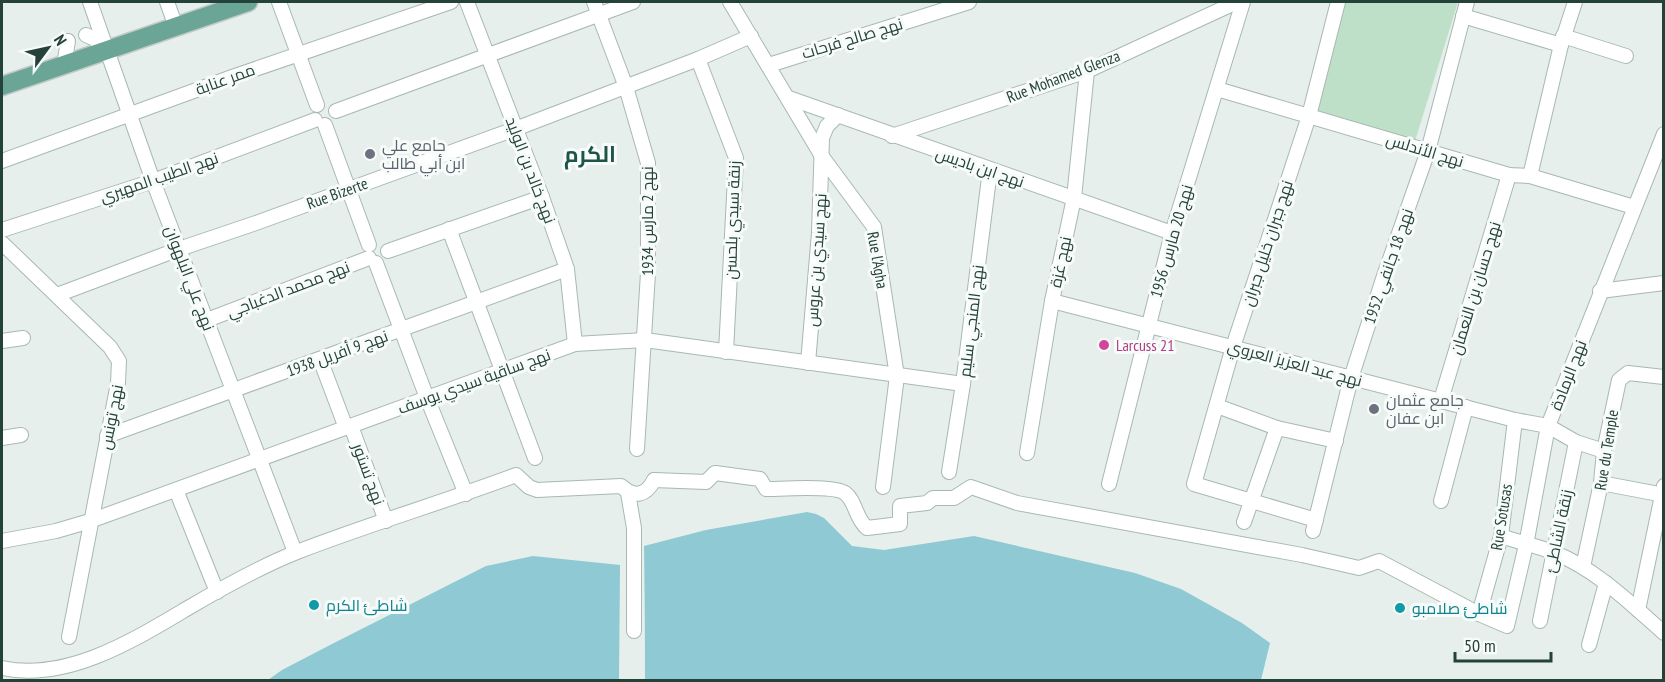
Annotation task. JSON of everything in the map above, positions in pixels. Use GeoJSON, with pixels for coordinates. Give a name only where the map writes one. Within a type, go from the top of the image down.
{"type":"FeatureCollection","features":[{"type":"Feature","properties":{"kind":"main road"},"geometry":{"type":"LineString","coordinates":[[2,86],[248,2]]}},
{"type":"Feature","properties":{"kind":"street","name":"نهج علي البلهوان"},"geometry":{"type":"LineString","coordinates":[[90,2],[153,181],[295,552]]}},
{"type":"Feature","properties":{"kind":"street"},"geometry":{"type":"LineString","coordinates":[[167,2],[176,27]]}},
{"type":"Feature","properties":{"kind":"street"},"geometry":{"type":"LineString","coordinates":[[279,2],[317,105],[313,114],[320,122],[348,188],[371,255],[466,494]]}},
{"type":"Feature","properties":{"kind":"street","name":"ممر عنابة"},"geometry":{"type":"LineString","coordinates":[[2,161],[298,54],[450,2]]}},
{"type":"Feature","properties":{"kind":"street","name":"نهج خالد بن الوليد"},"geometry":{"type":"LineString","coordinates":[[467,2],[542,197],[567,269],[575,344]]}},
{"type":"Feature","properties":{"kind":"street"},"geometry":{"type":"LineString","coordinates":[[336,111],[487,55],[596,8],[633,2]]}},
{"type":"Feature","properties":{"kind":"street","name":"Rue l'Agha"},"geometry":{"type":"LineString","coordinates":[[730,2],[823,158],[874,227],[897,376],[883,487]]}},
{"type":"Feature","properties":{"kind":"street","name":"نهج صالح فرحات"},"geometry":{"type":"LineString","coordinates":[[769,64],[969,2]]}},
{"type":"Feature","properties":{"kind":"street","name":"Rue Mohamed Glenza"},"geometry":{"type":"LineString","coordinates":[[892,136],[1087,71],[1232,2]]}},
{"type":"Feature","properties":{"kind":"street","name":"نهج 20 مارس 1956"},"geometry":{"type":"LineString","coordinates":[[1109,484],[1172,233],[1217,89],[1232,2]]}},
{"type":"Feature","properties":{"kind":"street","name":"نهج جبران خليل جبران"},"geometry":{"type":"LineString","coordinates":[[1252,502],[1194,484],[1233,347],[1309,116],[1338,2]]}},
{"type":"Feature","properties":{"kind":"street","name":"نهج 18 جانفي 1952"},"geometry":{"type":"LineString","coordinates":[[1252,502],[1314,526],[1351,378],[1428,151],[1467,2]]}},
{"type":"Feature","properties":{"kind":"street"},"geometry":{"type":"LineString","coordinates":[[1530,176],[1562,41],[1575,2]]}},
{"type":"Feature","properties":{"kind":"street","name":"نهج 2 مارس 1934"},"geometry":{"type":"LineString","coordinates":[[596,8],[626,87],[648,163],[648,273],[637,449]]}},
{"type":"Feature","properties":{"kind":"street"},"geometry":{"type":"LineString","coordinates":[[1463,16],[1626,56]]}},
{"type":"Feature","properties":{"kind":"street"},"geometry":{"type":"LineString","coordinates":[[86,34],[106,50]]}},
{"type":"Feature","properties":{"kind":"street","name":"Rue Bizerte"},"geometry":{"type":"LineString","coordinates":[[57,295],[516,129],[751,36]]}},
{"type":"Feature","properties":{"kind":"street"},"geometry":{"type":"LineString","coordinates":[[64,65],[64,53],[68,40]]}},
{"type":"Feature","properties":{"kind":"street","name":"زنقة سيدي بلحسن"},"geometry":{"type":"LineString","coordinates":[[698,58],[736,159],[726,352]]}},
{"type":"Feature","properties":{"kind":"street","name":"نهج غزة"},"geometry":{"type":"LineString","coordinates":[[1027,453],[1052,301],[1074,198],[1087,71]]}},
{"type":"Feature","properties":{"kind":"street","name":"نهج الأندلس"},"geometry":{"type":"LineString","coordinates":[[1217,89],[1509,175],[1530,176],[1634,207]]}},
{"type":"Feature","properties":{"kind":"street","name":"نهج ابن باديس"},"geometry":{"type":"LineString","coordinates":[[789,98],[1172,233]]}},
{"type":"Feature","properties":{"kind":"street"},"geometry":{"type":"LineString","coordinates":[[317,105],[328,103],[336,111]]}},
{"type":"Feature","properties":{"kind":"street"},"geometry":{"type":"LineString","coordinates":[[320,122],[334,121],[336,111]]}},
{"type":"Feature","properties":{"kind":"street","name":"نهج سيدي بن عروس"},"geometry":{"type":"LineString","coordinates":[[808,363],[824,132],[838,116]]}},
{"type":"Feature","properties":{"kind":"street","name":"نهج الطيب المهيري"},"geometry":{"type":"LineString","coordinates":[[2,230],[153,181],[320,122]]}},
{"type":"Feature","properties":{"kind":"street","name":"نهج الرمادة"},"geometry":{"type":"LineString","coordinates":[[1479,614],[1506,626],[1526,545],[1548,426],[1664,134]]}},
{"type":"Feature","properties":{"kind":"street","name":"نهج المنجي سليم"},"geometry":{"type":"LineString","coordinates":[[949,472],[963,384],[990,170]]}},
{"type":"Feature","properties":{"kind":"street","name":"نهج حسان بن النعمان"},"geometry":{"type":"LineString","coordinates":[[1441,400],[1509,175]]}},
{"type":"Feature","properties":{"kind":"street"},"geometry":{"type":"LineString","coordinates":[[371,255],[373,243],[381,242],[388,251],[542,197]]}},
{"type":"Feature","properties":{"kind":"street"},"geometry":{"type":"LineString","coordinates":[[449,229],[535,458]]}},
{"type":"Feature","properties":{"kind":"street","name":"نهج تونس"},"geometry":{"type":"LineString","coordinates":[[2,243],[110,347],[119,361],[120,370],[69,637]]}},
{"type":"Feature","properties":{"kind":"street","name":"نهج محمد الدغباجي"},"geometry":{"type":"LineString","coordinates":[[207,320],[371,255]]}},
{"type":"Feature","properties":{"kind":"street","name":"نهج 9 أفريل 1938"},"geometry":{"type":"LineString","coordinates":[[107,436],[567,269]]}},
{"type":"Feature","properties":{"kind":"street"},"geometry":{"type":"LineString","coordinates":[[1600,291],[1664,283]]}},
{"type":"Feature","properties":{"kind":"street","name":"نهج عبد العزيز العروي"},"geometry":{"type":"LineString","coordinates":[[1052,301],[1515,420],[1548,426],[1576,442],[1604,451]]}},
{"type":"Feature","properties":{"kind":"street"},"geometry":{"type":"LineString","coordinates":[[2,341],[23,338]]}},
{"type":"Feature","properties":{"kind":"street","name":"نهج ساقية سيدي يوسف"},"geometry":{"type":"LineString","coordinates":[[2,541],[56,531],[90,521],[575,344],[645,340],[963,384]]}},
{"type":"Feature","properties":{"kind":"street","name":"نهج تستور"},"geometry":{"type":"LineString","coordinates":[[320,359],[386,521]]}},
{"type":"Feature","properties":{"kind":"street","name":"Rue du Temple"},"geometry":{"type":"LineString","coordinates":[[1583,567],[1619,380],[1629,373],[1664,377]]}},
{"type":"Feature","properties":{"kind":"street"},"geometry":{"type":"LineString","coordinates":[[1217,406],[1277,428],[1336,441]]}},
{"type":"Feature","properties":{"kind":"street"},"geometry":{"type":"LineString","coordinates":[[1441,501],[1466,407]]}},
{"type":"Feature","properties":{"kind":"street","name":"Rue Sotusas"},"geometry":{"type":"LineString","coordinates":[[1479,614],[1501,536],[1515,420]]}},
{"type":"Feature","properties":{"kind":"street"},"geometry":{"type":"LineString","coordinates":[[1244,522],[1277,428]]}},
{"type":"Feature","properties":{"kind":"street"},"geometry":{"type":"LineString","coordinates":[[2,438],[21,435]]}},
{"type":"Feature","properties":{"kind":"street","name":"زنقة الشاطئ"},"geometry":{"type":"LineString","coordinates":[[1540,621],[1576,442]]}},
{"type":"Feature","properties":{"kind":"street"},"geometry":{"type":"LineString","coordinates":[[628,493],[642,493],[655,480],[706,482],[715,473],[760,478],[766,489],[830,489],[844,492],[852,501],[860,523],[867,528],[900,524],[900,506],[927,503],[933,498],[954,498],[971,487],[1017,503],[1302,555],[1359,568],[1379,561],[1479,614]]}},
{"type":"Feature","properties":{"kind":"street"},"geometry":{"type":"LineString","coordinates":[[2,668],[36,670],[99,657],[295,552],[516,475],[534,489],[621,486],[628,493],[633,528],[634,631]]}},
{"type":"Feature","properties":{"kind":"street"},"geometry":{"type":"LineString","coordinates":[[1601,483],[1663,492],[1638,610]]}},
{"type":"Feature","properties":{"kind":"street"},"geometry":{"type":"LineString","coordinates":[[176,490],[217,592]]}},
{"type":"Feature","properties":{"kind":"street"},"geometry":{"type":"LineString","coordinates":[[1501,536],[1553,552],[1583,567],[1606,583],[1664,633]]}},
{"type":"Feature","properties":{"kind":"street"},"geometry":{"type":"LineString","coordinates":[[1589,645],[1606,583]]}},
{"type":"Feature","properties":{"kind":"green space"},"geometry":{"type":"Polygon","coordinates":[[[1345,2],[1458,2],[1415,141],[1310,109],[1345,2]]]}},
{"type":"Feature","properties":{"kind":"water"},"geometry":{"type":"Polygon","coordinates":[[[807,512],[824,518],[852,546],[884,550],[974,536],[1135,573],[1181,589],[1242,623],[1270,643],[1261,680],[645,680],[644,546],[706,530],[807,512]]]}},
{"type":"Feature","properties":{"kind":"water"},"geometry":{"type":"Polygon","coordinates":[[[533,556],[620,565],[619,680],[268,680],[282,670],[486,566],[533,556]]]}},
{"type":"Feature","properties":{"kind":"pier"},"geometry":{"type":"Polygon","coordinates":[[[644,543],[645,680],[642,680],[641,546],[644,543]]]}},
{"type":"Feature","properties":{"kind":"place","name":"جامع علي ابن أبي طالب"},"geometry":{"type":"Point","coordinates":[370,154]}},
{"type":"Feature","properties":{"kind":"place","name":"Larcuss 21"},"geometry":{"type":"Point","coordinates":[1104,345]}},
{"type":"Feature","properties":{"kind":"place","name":"جامع عثمان ابن عفان"},"geometry":{"type":"Point","coordinates":[1374,409]}},
{"type":"Feature","properties":{"kind":"place","name":"شاطئ الکرم"},"geometry":{"type":"Point","coordinates":[314,605]}},
{"type":"Feature","properties":{"kind":"place","name":"شاطئ صلامبو"},"geometry":{"type":"Point","coordinates":[1400,608]}},
{"type":"Feature","properties":{"kind":"district","name":"الكرم"},"geometry":{"type":"Point","coordinates":[590,154]}}]}
